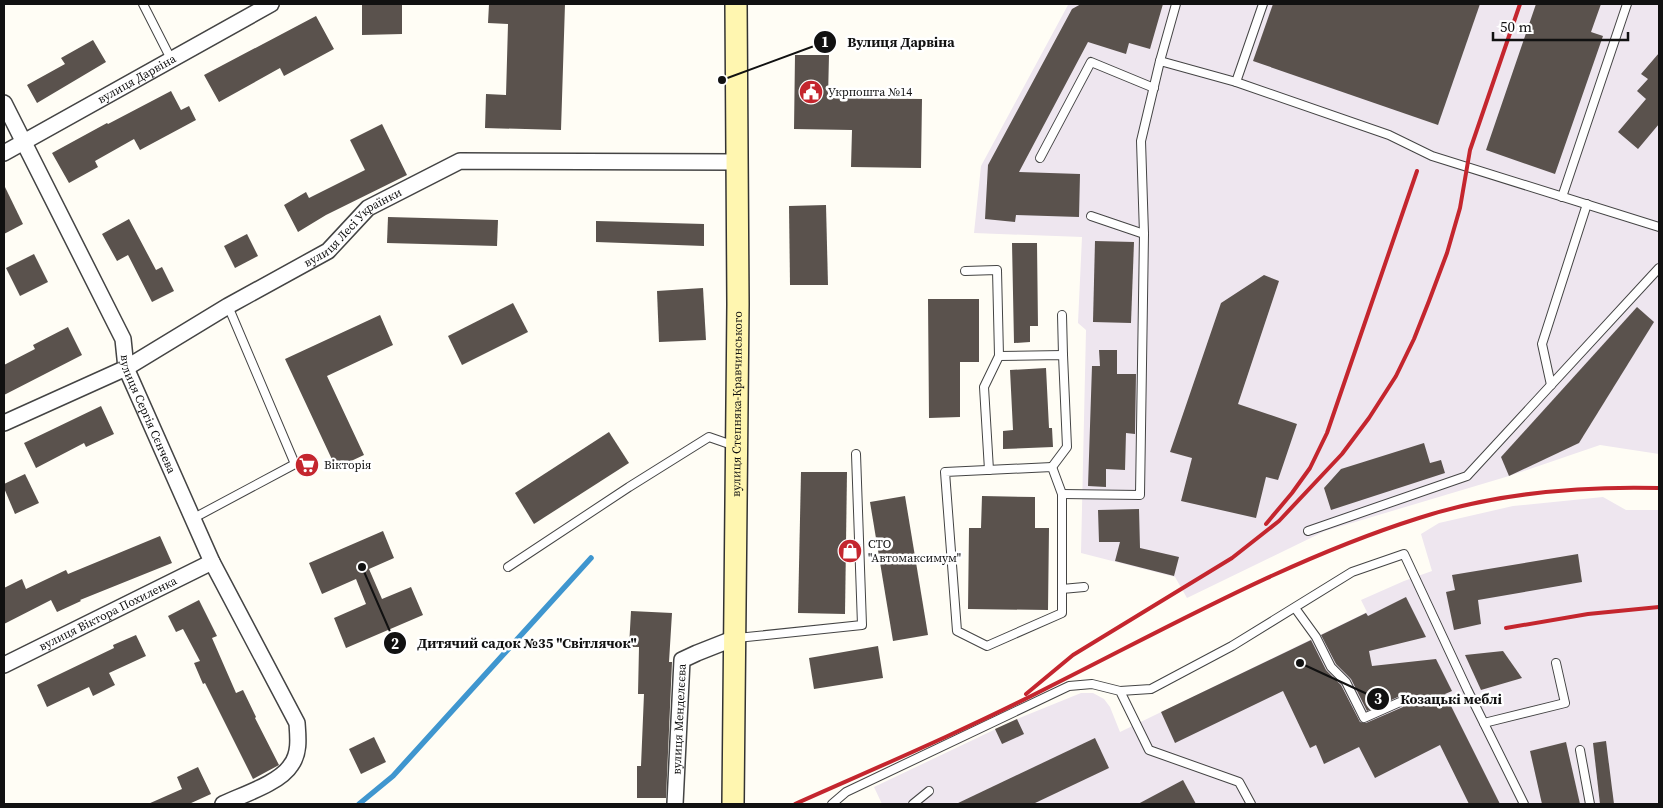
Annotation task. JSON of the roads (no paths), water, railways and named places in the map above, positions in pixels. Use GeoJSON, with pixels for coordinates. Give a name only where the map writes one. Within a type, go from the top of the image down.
{"type":"FeatureCollection","features":[{"type":"Feature","properties":{"kind":"main road","name":"вулиця Степняка-Кравчинського"},"geometry":{"type":"LineString","coordinates":[[733,804],[735,446],[738,304],[736,4]]}},
{"type":"Feature","properties":{"kind":"street","name":"вулиця Дарвіна"},"geometry":{"type":"LineString","coordinates":[[4,153],[271,4]]}},
{"type":"Feature","properties":{"kind":"street","name":"вулиця Сергія Сєнчева"},"geometry":{"type":"LineString","coordinates":[[4,103],[123,339],[126,368],[212,562],[297,723],[299,744],[292,765],[277,778],[223,804]]}},
{"type":"Feature","properties":{"kind":"street","name":"вулиця Лесі Українки"},"geometry":{"type":"LineString","coordinates":[[4,423],[126,368],[228,306],[328,251],[368,208],[460,161],[736,162]]}},
{"type":"Feature","properties":{"kind":"street","name":"вулиця Віктора Похиленка"},"geometry":{"type":"LineString","coordinates":[[4,665],[212,562]]}},
{"type":"Feature","properties":{"kind":"street","name":"вулиця Менделєєва"},"geometry":{"type":"LineString","coordinates":[[675,804],[682,660],[735,638]]}},
{"type":"Feature","properties":{"kind":"lane"},"geometry":{"type":"LineString","coordinates":[[143,4],[171,59]]}},
{"type":"Feature","properties":{"kind":"lane"},"geometry":{"type":"LineString","coordinates":[[1062,494],[1140,495],[1144,234],[1141,141],[1176,4]]}},
{"type":"Feature","properties":{"kind":"lane"},"geometry":{"type":"LineString","coordinates":[[1236,82],[1262,4]]}},
{"type":"Feature","properties":{"kind":"lane"},"geometry":{"type":"LineString","coordinates":[[1562,197],[1627,4]]}},
{"type":"Feature","properties":{"kind":"lane"},"geometry":{"type":"LineString","coordinates":[[1160,61],[1236,82],[1389,135],[1432,156],[1659,227]]}},
{"type":"Feature","properties":{"kind":"lane"},"geometry":{"type":"LineString","coordinates":[[1040,158],[1091,62],[1154,88]]}},
{"type":"Feature","properties":{"kind":"lane"},"geometry":{"type":"LineString","coordinates":[[1551,385],[1542,344],[1587,204]]}},
{"type":"Feature","properties":{"kind":"lane"},"geometry":{"type":"LineString","coordinates":[[1091,216],[1144,234]]}},
{"type":"Feature","properties":{"kind":"lane"},"geometry":{"type":"LineString","coordinates":[[1308,531],[1467,476],[1659,268]]}},
{"type":"Feature","properties":{"kind":"lane"},"geometry":{"type":"LineString","coordinates":[[965,271],[996,270],[999,356],[984,387],[989,470]]}},
{"type":"Feature","properties":{"kind":"lane"},"geometry":{"type":"LineString","coordinates":[[192,519],[295,464],[228,306]]}},
{"type":"Feature","properties":{"kind":"lane"},"geometry":{"type":"LineString","coordinates":[[1052,467],[1067,447],[1062,315]]}},
{"type":"Feature","properties":{"kind":"lane"},"geometry":{"type":"LineString","coordinates":[[999,356],[1063,355]]}},
{"type":"Feature","properties":{"kind":"lane"},"geometry":{"type":"LineString","coordinates":[[508,567],[620,492],[708,437],[735,446]]}},
{"type":"Feature","properties":{"kind":"lane"},"geometry":{"type":"LineString","coordinates":[[735,638],[862,625],[856,454]]}},
{"type":"Feature","properties":{"kind":"lane"},"geometry":{"type":"LineString","coordinates":[[1052,467],[1062,494],[1062,614],[988,646],[957,632],[945,472],[1052,467]]}},
{"type":"Feature","properties":{"kind":"lane"},"geometry":{"type":"LineString","coordinates":[[832,804],[846,792],[1069,686],[1092,684],[1120,691],[1150,689],[1232,646],[1352,572],[1404,554],[1524,804]]}},
{"type":"Feature","properties":{"kind":"lane"},"geometry":{"type":"LineString","coordinates":[[1062,589],[1084,587]]}},
{"type":"Feature","properties":{"kind":"lane"},"geometry":{"type":"LineString","coordinates":[[1294,608],[1316,637],[1331,668],[1346,682],[1364,718],[1400,702]]}},
{"type":"Feature","properties":{"kind":"lane"},"geometry":{"type":"LineString","coordinates":[[1484,722],[1565,703],[1556,663]]}},
{"type":"Feature","properties":{"kind":"lane"},"geometry":{"type":"LineString","coordinates":[[1120,691],[1149,750],[1239,782],[1251,804]]}},
{"type":"Feature","properties":{"kind":"lane"},"geometry":{"type":"LineString","coordinates":[[1580,750],[1590,804]]}},
{"type":"Feature","properties":{"kind":"lane"},"geometry":{"type":"LineString","coordinates":[[914,804],[929,791]]}},
{"type":"Feature","properties":{"kind":"waterway"},"geometry":{"type":"LineString","coordinates":[[359,804],[393,776],[591,558]]}},
{"type":"Feature","properties":{"kind":"railway"},"geometry":{"type":"LineString","coordinates":[[1026,694],[1073,655],[1232,558],[1279,521],[1342,454],[1369,418],[1396,376],[1414,339],[1447,253],[1460,208],[1470,150],[1520,4]]}},
{"type":"Feature","properties":{"kind":"railway"},"geometry":{"type":"LineString","coordinates":[[1266,524],[1310,468],[1327,433],[1417,171]]}},
{"type":"Feature","properties":{"kind":"railway"},"geometry":{"type":"LineString","coordinates":[[795,804],[983,719],[1276,574],[1323,553],[1371,535],[1448,509],[1508,497],[1599,488],[1659,488]]}},
{"type":"Feature","properties":{"kind":"railway"},"geometry":{"type":"LineString","coordinates":[[1506,628],[1588,614],[1659,607]]}},
{"type":"Feature","properties":{"kind":"place","name":"Вулиця Дарвіна"},"geometry":{"type":"Point","coordinates":[722,80]}},
{"type":"Feature","properties":{"kind":"place","name":"Укрпошта №14"},"geometry":{"type":"Point","coordinates":[811,92]}},
{"type":"Feature","properties":{"kind":"place","name":"Вікторія"},"geometry":{"type":"Point","coordinates":[307,465]}},
{"type":"Feature","properties":{"kind":"place","name":"СТО \"Автомаксимум\""},"geometry":{"type":"Point","coordinates":[850,551]}},
{"type":"Feature","properties":{"kind":"place","name":"Дитячий садок №35 \"Світлячок\""},"geometry":{"type":"Point","coordinates":[362,567]}},
{"type":"Feature","properties":{"kind":"place","name":"Козацькі меблі"},"geometry":{"type":"Point","coordinates":[1300,663]}}]}
